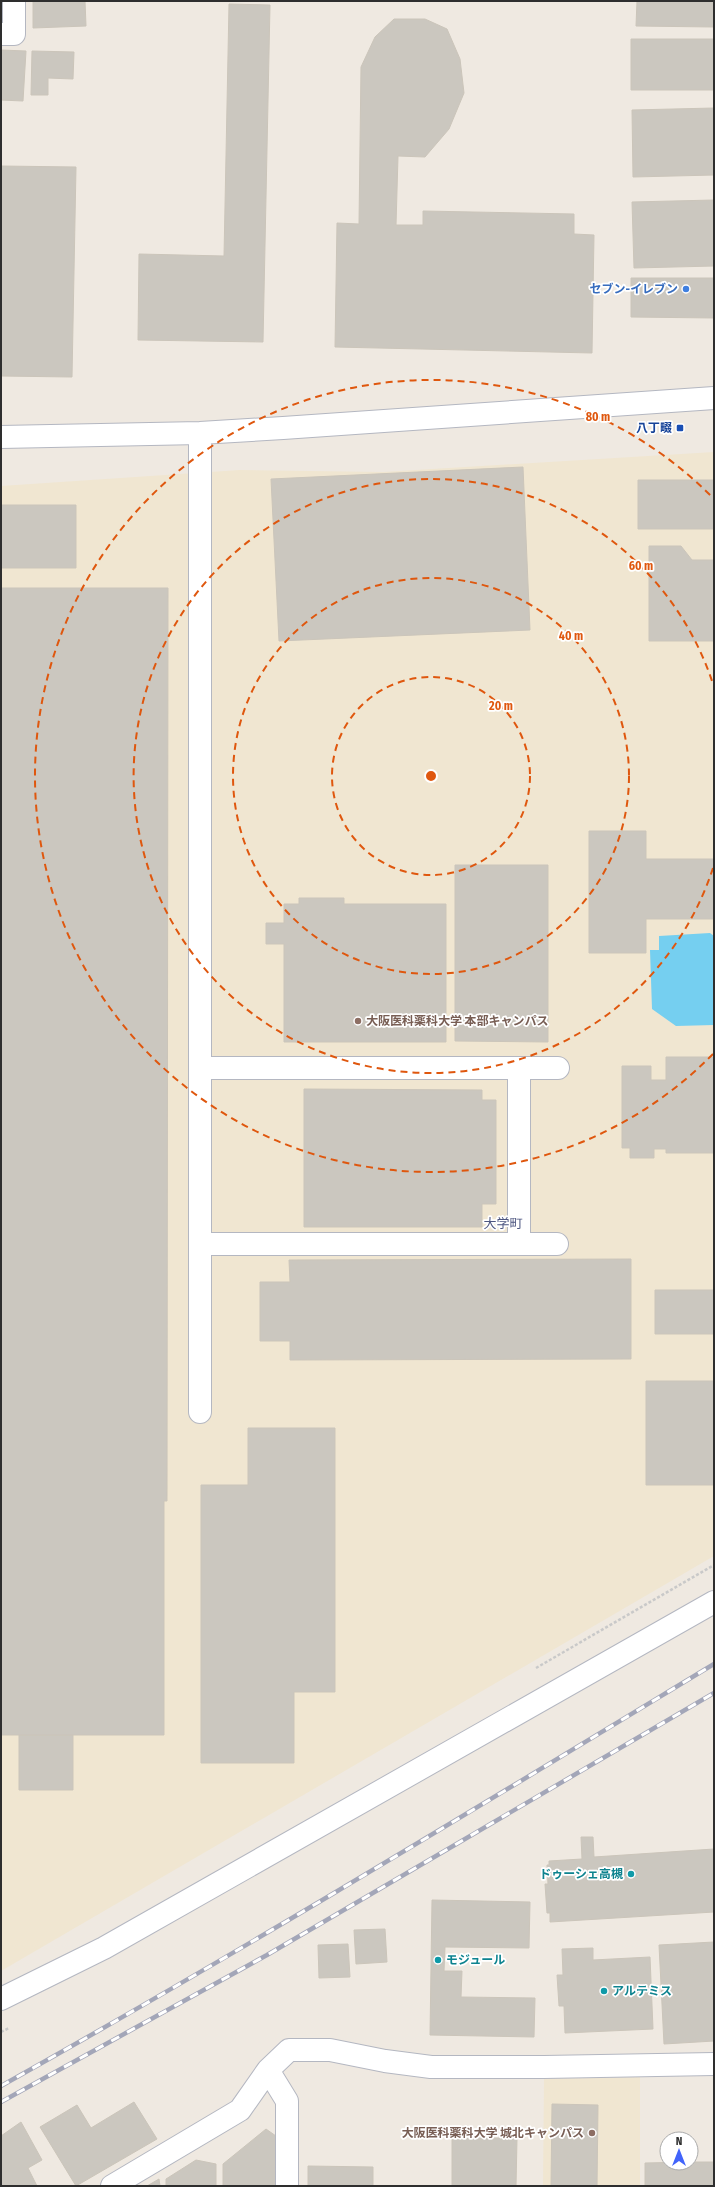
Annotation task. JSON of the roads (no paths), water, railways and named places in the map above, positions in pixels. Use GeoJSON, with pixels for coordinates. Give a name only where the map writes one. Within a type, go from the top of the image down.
{"type":"FeatureCollection","features":[{"type":"Feature","properties":{"kind":"street"},"geometry":{"type":"LineString","coordinates":[[1,34],[14,34],[14,1]]}},
{"type":"Feature","properties":{"kind":"street"},"geometry":{"type":"LineString","coordinates":[[1,437],[200,433],[714,398]]}},
{"type":"Feature","properties":{"kind":"street"},"geometry":{"type":"LineString","coordinates":[[200,433],[200,1412]]}},
{"type":"Feature","properties":{"kind":"street"},"geometry":{"type":"LineString","coordinates":[[200,1068],[558,1068]]}},
{"type":"Feature","properties":{"kind":"street"},"geometry":{"type":"LineString","coordinates":[[519,1068],[519,1244]]}},
{"type":"Feature","properties":{"kind":"street"},"geometry":{"type":"LineString","coordinates":[[200,1244],[557,1244]]}},
{"type":"Feature","properties":{"kind":"street"},"geometry":{"type":"LineString","coordinates":[[1,2000],[104,1948],[714,1602]]}},
{"type":"Feature","properties":{"kind":"street"},"geometry":{"type":"LineString","coordinates":[[112,2186],[240,2110],[268,2070],[289,2050],[330,2050],[385,2061],[431,2067],[714,2064]]}},
{"type":"Feature","properties":{"kind":"street"},"geometry":{"type":"LineString","coordinates":[[268,2070],[287,2101],[287,2186]]}},
{"type":"Feature","properties":{"kind":"water"},"geometry":{"type":"Polygon","coordinates":[[[710,933],[714,936],[714,1025],[676,1026],[652,1009],[650,950],[659,950],[659,936],[710,933]]]}},
{"type":"Feature","properties":{"kind":"railway"},"geometry":{"type":"LineString","coordinates":[[1,2086],[270,1931],[714,1664]]}},
{"type":"Feature","properties":{"kind":"railway"},"geometry":{"type":"LineString","coordinates":[[1,2102],[267,1955],[714,1693]]}},
{"type":"Feature","properties":{"kind":"place","name":"セブン-イレブン"},"geometry":{"type":"Point","coordinates":[686,289]}},
{"type":"Feature","properties":{"kind":"place","name":"八丁畷"},"geometry":{"type":"Point","coordinates":[680,428]}},
{"type":"Feature","properties":{"kind":"place","name":"大阪医科薬科大学 本部キャンパス"},"geometry":{"type":"Point","coordinates":[358,1021]}},
{"type":"Feature","properties":{"kind":"place","name":"ドゥーシェ高槻"},"geometry":{"type":"Point","coordinates":[631,1874]}},
{"type":"Feature","properties":{"kind":"place","name":"モジュール"},"geometry":{"type":"Point","coordinates":[438,1960]}},
{"type":"Feature","properties":{"kind":"place","name":"アルテミス"},"geometry":{"type":"Point","coordinates":[604,1991]}},
{"type":"Feature","properties":{"kind":"place","name":"大阪医科薬科大学 城北キャンパス"},"geometry":{"type":"Point","coordinates":[592,2133]}},
{"type":"Feature","properties":{"kind":"district","name":"大学町"},"geometry":{"type":"Point","coordinates":[503,1223]}}]}
